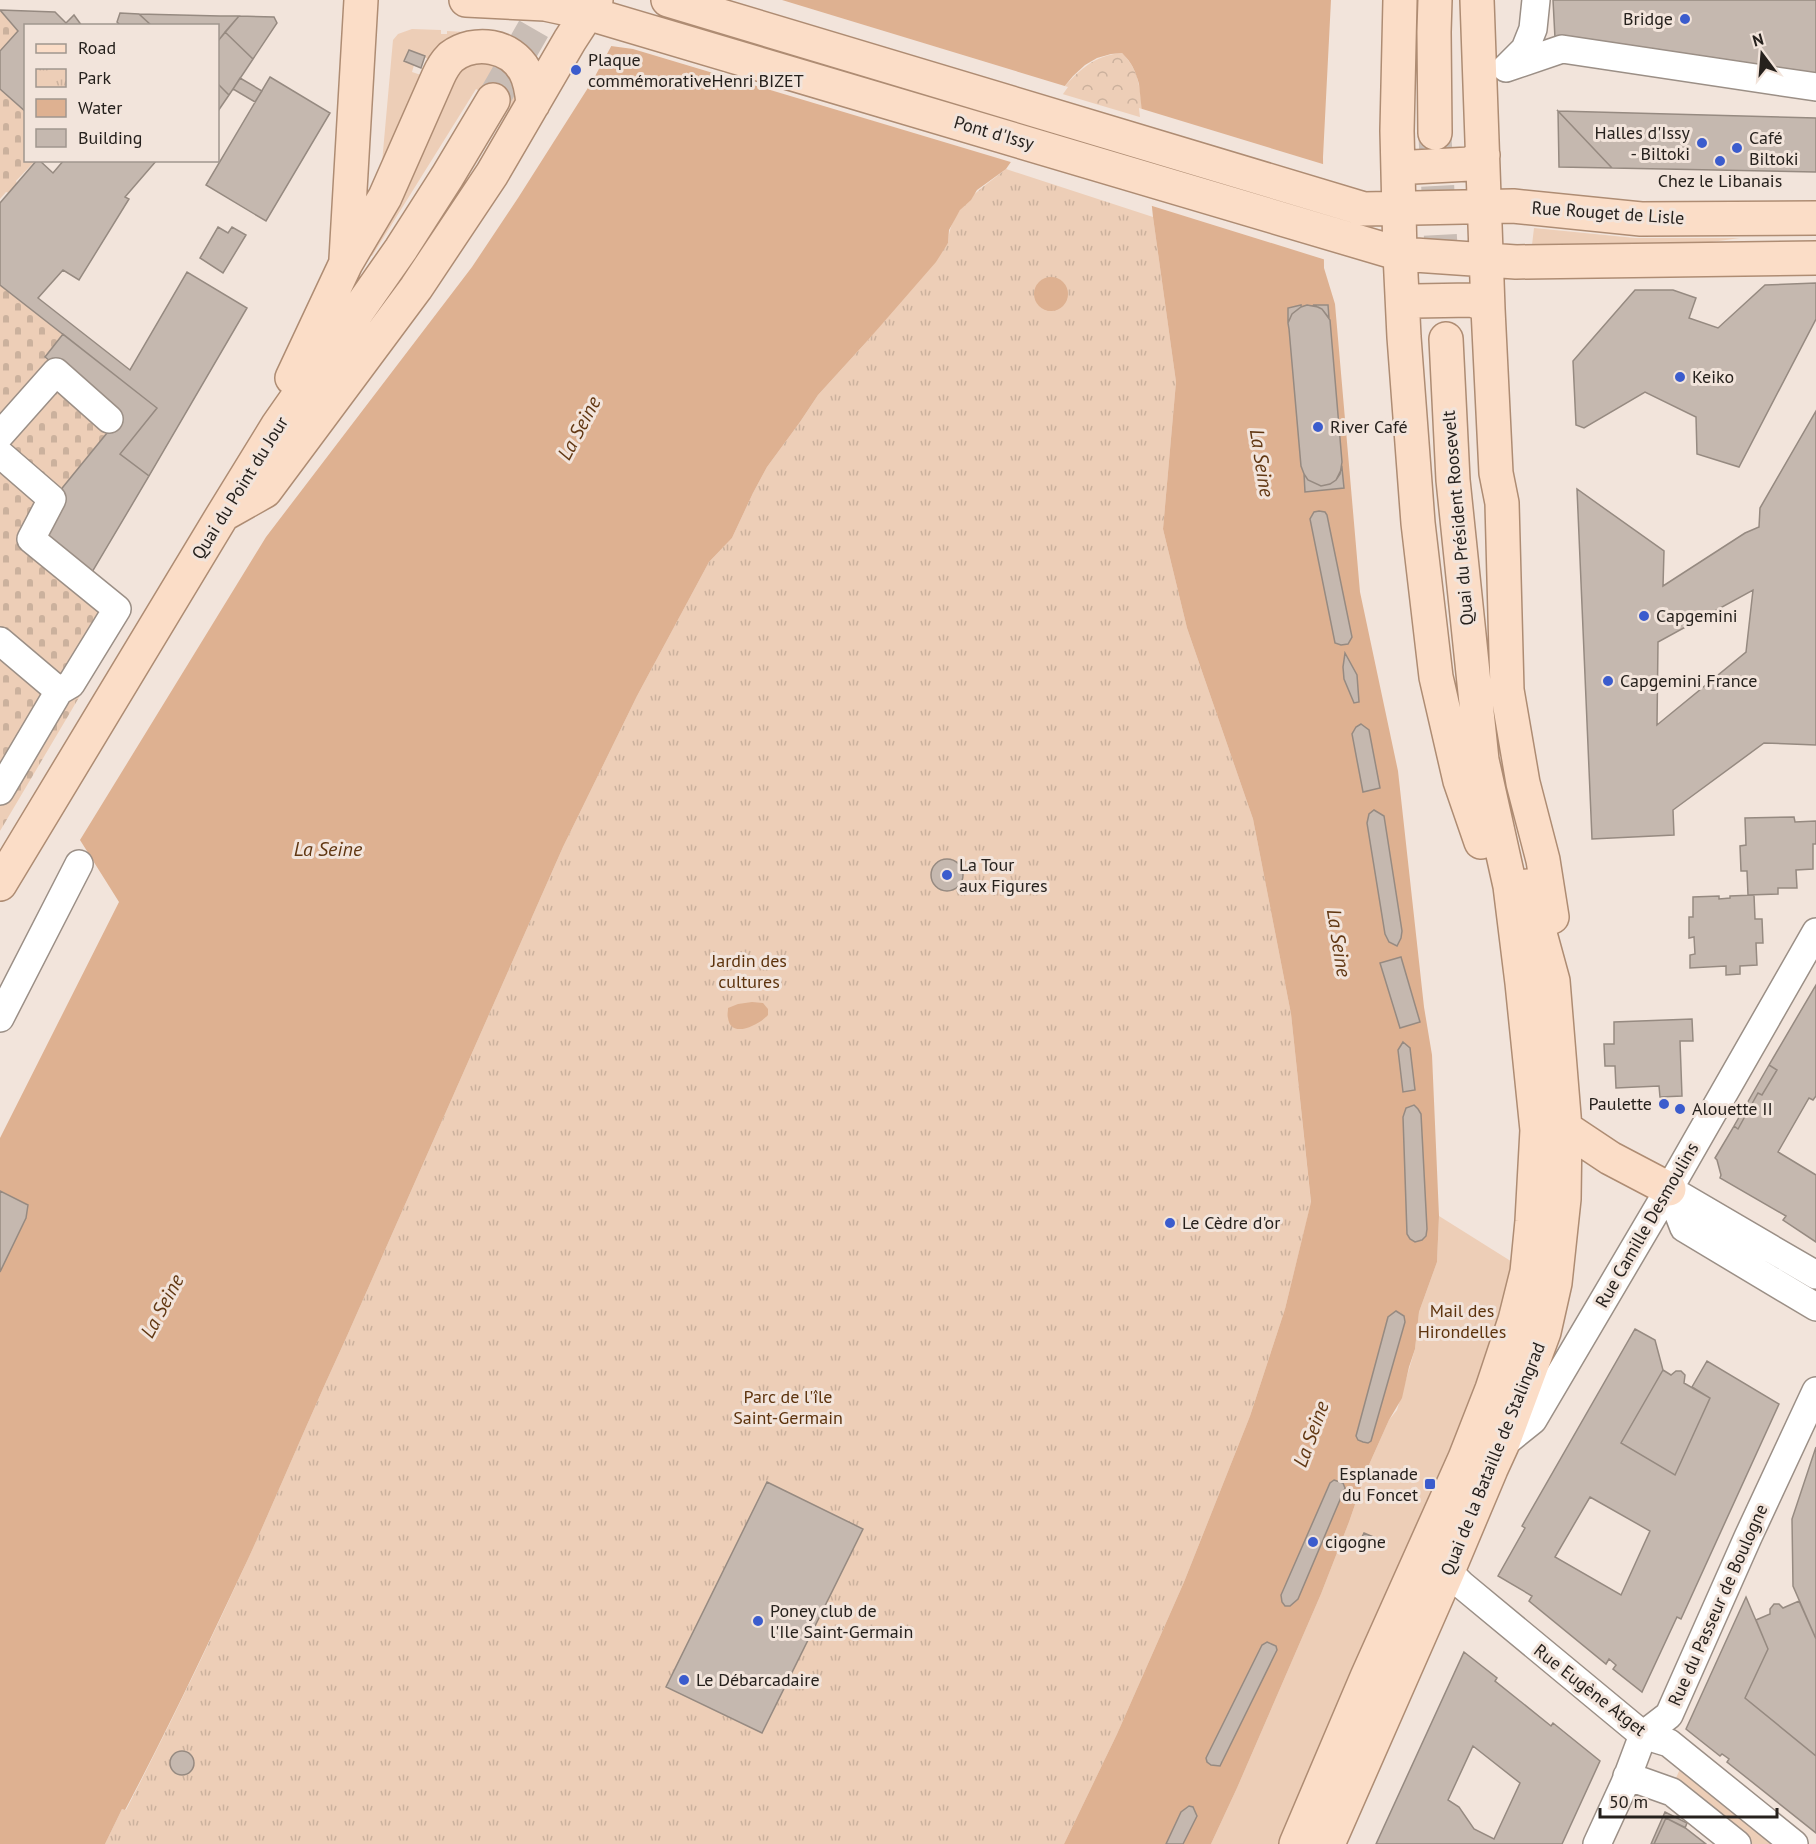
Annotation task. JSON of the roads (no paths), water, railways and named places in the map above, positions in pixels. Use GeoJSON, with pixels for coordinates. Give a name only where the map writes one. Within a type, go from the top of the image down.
{"type":"FeatureCollection","features":[{"type":"Feature","properties":{"kind":"main road"},"geometry":{"type":"LineString","coordinates":[[346,263],[361,0]]}},
{"type":"Feature","properties":{"kind":"main road","name":"Pont d'Issy"},"geometry":{"type":"LineString","coordinates":[[466,0],[545,4],[600,12],[1400,254]]}},
{"type":"Feature","properties":{"kind":"main road","name":"Pont d'Issy"},"geometry":{"type":"LineString","coordinates":[[668,0],[1349,206],[1364,209],[1400,209]]}},
{"type":"Feature","properties":{"kind":"main road"},"geometry":{"type":"LineString","coordinates":[[1400,0],[1397,131],[1400,254],[1418,523],[1436,677],[1460,780],[1498,892],[1537,982]]}},
{"type":"Feature","properties":{"kind":"main road"},"geometry":{"type":"LineString","coordinates":[[1435,133],[1436,0]]}},
{"type":"Feature","properties":{"kind":"main road"},"geometry":{"type":"LineString","coordinates":[[1477,0],[1492,74],[1483,155],[1496,473],[1502,503],[1508,690],[1523,783],[1542,860],[1557,946],[1537,982]]}},
{"type":"Feature","properties":{"kind":"main road"},"geometry":{"type":"LineString","coordinates":[[222,516],[265,491],[317,422],[416,288],[492,174],[566,46],[600,12]]}},
{"type":"Feature","properties":{"kind":"main road"},"geometry":{"type":"LineString","coordinates":[[278,425],[292,377],[346,263],[386,197],[443,66],[451,57],[478,47],[503,50],[516,59],[525,71],[531,84],[533,104]]}},
{"type":"Feature","properties":{"kind":"main road","name":"Quai du Point du Jour"},"geometry":{"type":"LineString","coordinates":[[0,884],[278,425],[401,249],[493,100]]}},
{"type":"Feature","properties":{"kind":"main road"},"geometry":{"type":"LineString","coordinates":[[1398,159],[1405,166],[1413,167],[1470,164],[1483,155]]}},
{"type":"Feature","properties":{"kind":"main road","name":"Rue Rouget de Lisle"},"geometry":{"type":"LineString","coordinates":[[1400,209],[1512,206],[1641,219],[1816,218]]}},
{"type":"Feature","properties":{"kind":"main road"},"geometry":{"type":"LineString","coordinates":[[1400,254],[1526,262],[1816,258]]}},
{"type":"Feature","properties":{"kind":"main road"},"geometry":{"type":"LineString","coordinates":[[1403,307],[1415,301],[1473,300],[1488,309]]}},
{"type":"Feature","properties":{"kind":"main road","name":"Quai du Président Roosevelt"},"geometry":{"type":"LineString","coordinates":[[1446,339],[1452,480],[1475,697],[1537,982]]}},
{"type":"Feature","properties":{"kind":"main road","name":"Quai de la Bataille de Stalingrad"},"geometry":{"type":"LineString","coordinates":[[1328,1844],[1502,1446],[1544,1332],[1555,1283],[1564,1199],[1565,1128],[1537,982]]}},
{"type":"Feature","properties":{"kind":"main road","name":"Quai de la Bataille de Stalingrad"},"geometry":{"type":"LineString","coordinates":[[1296,1844],[1367,1677],[1465,1458],[1492,1389],[1515,1320],[1527,1272],[1532,1221],[1537,1130],[1537,982]]}},
{"type":"Feature","properties":{"kind":"main road"},"geometry":{"type":"LineString","coordinates":[[1565,1128],[1610,1158],[1669,1189]]}},
{"type":"Feature","properties":{"kind":"street"},"geometry":{"type":"LineString","coordinates":[[1492,74],[1525,49],[1533,29],[1536,0]]}},
{"type":"Feature","properties":{"kind":"street"},"geometry":{"type":"LineString","coordinates":[[1492,74],[1562,49],[1816,87]]}},
{"type":"Feature","properties":{"kind":"street"},"geometry":{"type":"LineString","coordinates":[[0,435],[56,372],[109,419]]}},
{"type":"Feature","properties":{"kind":"street"},"geometry":{"type":"LineString","coordinates":[[0,454],[52,499],[31,539],[117,609],[71,684],[59,691],[0,791]]}},
{"type":"Feature","properties":{"kind":"street"},"geometry":{"type":"LineString","coordinates":[[0,641],[59,691]]}},
{"type":"Feature","properties":{"kind":"street"},"geometry":{"type":"LineString","coordinates":[[0,1018],[79,864]]}},
{"type":"Feature","properties":{"kind":"street","name":"Rue Camille Desmoulins"},"geometry":{"type":"LineString","coordinates":[[1502,1446],[1533,1420],[1816,932]]}},
{"type":"Feature","properties":{"kind":"street"},"geometry":{"type":"LineString","coordinates":[[1669,1189],[1816,1275]]}},
{"type":"Feature","properties":{"kind":"street"},"geometry":{"type":"LineString","coordinates":[[1669,1189],[1684,1228],[1816,1307]]}},
{"type":"Feature","properties":{"kind":"street","name":"Rue du Passeur de Boulogne"},"geometry":{"type":"LineString","coordinates":[[1597,1844],[1643,1736],[1669,1715],[1816,1391]]}},
{"type":"Feature","properties":{"kind":"street","name":"Rue Eugène Atget"},"geometry":{"type":"LineString","coordinates":[[1448,1571],[1643,1736],[1669,1743],[1794,1844]]}},
{"type":"Feature","properties":{"kind":"street"},"geometry":{"type":"LineString","coordinates":[[1627,1776],[1672,1792],[1737,1844]]}},
{"type":"Feature","properties":{"kind":"water","name":"La Seine"},"geometry":{"type":"Polygon","coordinates":[[[636,0],[1331,0],[1323,157],[1324,268],[1335,304],[1360,592],[1398,771],[1424,1007],[1432,1055],[1439,1216],[1437,1262],[1419,1312],[1415,1349],[1402,1398],[1389,1420],[1368,1467],[1321,1594],[1211,1844],[1064,1844],[1117,1734],[1184,1582],[1250,1416],[1285,1309],[1311,1202],[1291,1014],[1253,819],[1187,628],[1163,529],[1176,382],[1153,217],[1139,84],[1133,67],[1122,53],[1111,54],[1097,58],[1073,76],[1006,169],[977,190],[971,200],[960,210],[949,230],[948,243],[936,262],[818,395],[767,467],[732,538],[709,562],[637,696],[563,847],[249,1557],[157,1747],[105,1844],[0,1844],[0,1138],[119,902],[80,840],[266,537],[472,267],[593,80],[636,0]]]}},
{"type":"Feature","properties":{"kind":"water"},"geometry":{"type":"Polygon","coordinates":[[[1051,277],[1063,282],[1068,294],[1063,306],[1051,311],[1039,306],[1034,294],[1039,282],[1051,277]]]}},
{"type":"Feature","properties":{"kind":"water"},"geometry":{"type":"Polygon","coordinates":[[[752,1002],[763,1003],[768,1009],[768,1015],[753,1026],[746,1028],[734,1028],[730,1025],[728,1008],[752,1002]]]}},
{"type":"Feature","properties":{"kind":"tunnel"},"geometry":{"type":"LineString","coordinates":[[493,100],[550,0]]}},
{"type":"Feature","properties":{"kind":"tunnel"},"geometry":{"type":"LineString","coordinates":[[1435,137],[1446,339]]}},
{"type":"Feature","properties":{"kind":"place","name":"Bridge"},"geometry":{"type":"Point","coordinates":[1685,19]}},
{"type":"Feature","properties":{"kind":"place","name":"Plaque commémorativeHenri BIZET"},"geometry":{"type":"Point","coordinates":[576,70]}},
{"type":"Feature","properties":{"kind":"place","name":"Halles d'Issy - Biltoki"},"geometry":{"type":"Point","coordinates":[1702,143]}},
{"type":"Feature","properties":{"kind":"place","name":"Café Biltoki"},"geometry":{"type":"Point","coordinates":[1737,148]}},
{"type":"Feature","properties":{"kind":"place","name":"Chez le Libanais"},"geometry":{"type":"Point","coordinates":[1720,161]}},
{"type":"Feature","properties":{"kind":"place","name":"Keiko"},"geometry":{"type":"Point","coordinates":[1680,377]}},
{"type":"Feature","properties":{"kind":"place","name":"River Café"},"geometry":{"type":"Point","coordinates":[1318,427]}},
{"type":"Feature","properties":{"kind":"place","name":"Capgemini"},"geometry":{"type":"Point","coordinates":[1644,616]}},
{"type":"Feature","properties":{"kind":"place","name":"Capgemini France"},"geometry":{"type":"Point","coordinates":[1608,681]}},
{"type":"Feature","properties":{"kind":"place","name":"La Tour aux Figures"},"geometry":{"type":"Point","coordinates":[947,875]}},
{"type":"Feature","properties":{"kind":"place","name":"Paulette"},"geometry":{"type":"Point","coordinates":[1664,1104]}},
{"type":"Feature","properties":{"kind":"place","name":"Alouette II"},"geometry":{"type":"Point","coordinates":[1680,1109]}},
{"type":"Feature","properties":{"kind":"place","name":"Le Cèdre d'or"},"geometry":{"type":"Point","coordinates":[1170,1223]}},
{"type":"Feature","properties":{"kind":"place","name":"Esplanade du Foncet"},"geometry":{"type":"Point","coordinates":[1430,1484]}},
{"type":"Feature","properties":{"kind":"place","name":"cigogne"},"geometry":{"type":"Point","coordinates":[1313,1542]}},
{"type":"Feature","properties":{"kind":"place","name":"Poney club de l'Ile Saint-Germain"},"geometry":{"type":"Point","coordinates":[758,1621]}},
{"type":"Feature","properties":{"kind":"place","name":"Le Débarcadaire"},"geometry":{"type":"Point","coordinates":[684,1680]}},
{"type":"Feature","properties":{"kind":"park label","name":"Jardin des cultures"},"geometry":{"type":"Point","coordinates":[749,971]}},
{"type":"Feature","properties":{"kind":"park label","name":"Mail des Hirondelles"},"geometry":{"type":"Point","coordinates":[1462,1321]}},
{"type":"Feature","properties":{"kind":"park label","name":"Parc de l'île Saint-Germain"},"geometry":{"type":"Point","coordinates":[788,1407]}}]}
